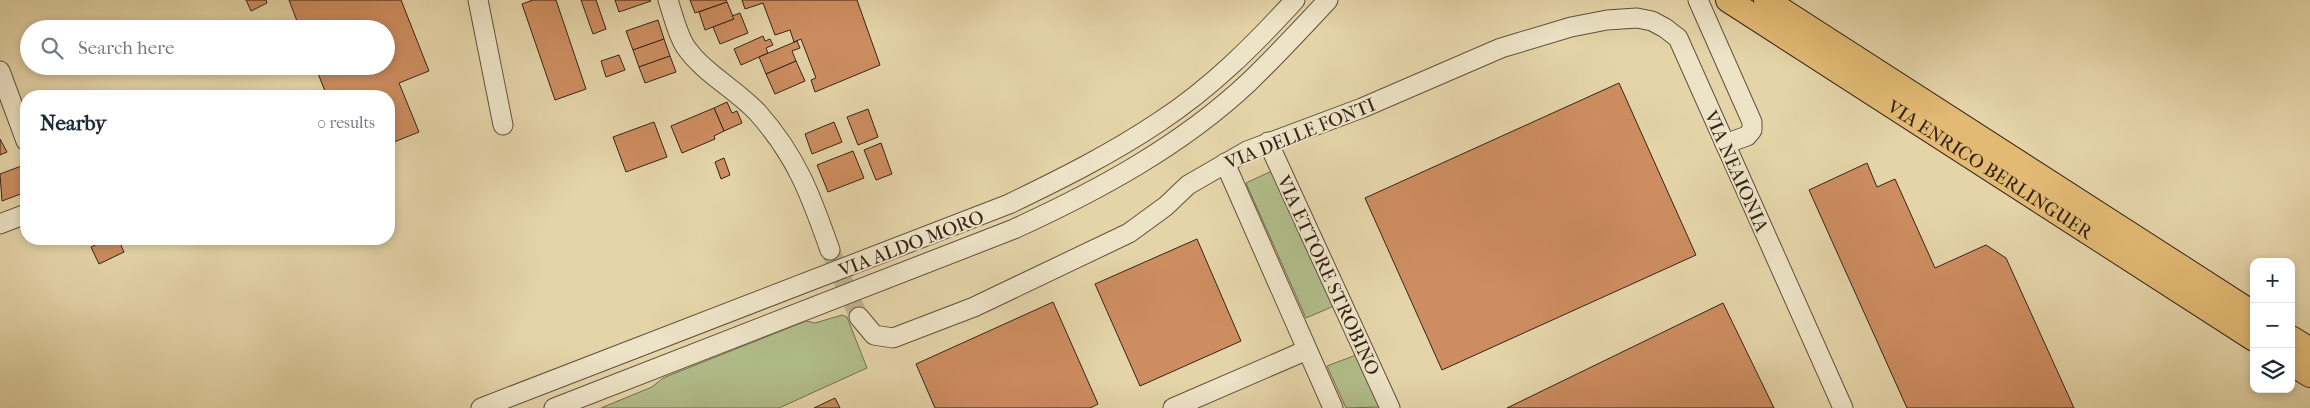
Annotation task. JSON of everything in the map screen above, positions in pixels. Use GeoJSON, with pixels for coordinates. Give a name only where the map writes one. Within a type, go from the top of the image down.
{"type":"FeatureCollection","features":[{"type":"Feature","properties":{"kind":"main road","name":"VIA ENRICO BERLINGUER"},"geometry":{"type":"LineString","coordinates":[[1728,0],[2250,336]]}},
{"type":"Feature","properties":{"kind":"main road","name":"VIA ENRICO BERLINGUER"},"geometry":{"type":"LineString","coordinates":[[1766,0],[2250,311]]}},
{"type":"Feature","properties":{"kind":"main road"},"geometry":{"type":"LineString","coordinates":[[2295,341],[2310,350]]}},
{"type":"Feature","properties":{"kind":"main road"},"geometry":{"type":"LineString","coordinates":[[2295,366],[2310,375]]}},
{"type":"Feature","properties":{"kind":"street"},"geometry":{"type":"LineString","coordinates":[[478,0],[503,125]]}},
{"type":"Feature","properties":{"kind":"street"},"geometry":{"type":"LineString","coordinates":[[668,0],[684,45],[696,61],[743,98],[787,150],[806,182],[830,250]]}},
{"type":"Feature","properties":{"kind":"street","name":"VIA ALDO MORO"},"geometry":{"type":"LineString","coordinates":[[481,408],[1009,204],[1056,182],[1099,159],[1187,102],[1226,70],[1295,0]]}},
{"type":"Feature","properties":{"kind":"street","name":"VIA ALDO MORO"},"geometry":{"type":"LineString","coordinates":[[554,408],[1014,229],[1074,202],[1164,148],[1208,116],[1248,84],[1328,0]]}},
{"type":"Feature","properties":{"kind":"street"},"geometry":{"type":"LineString","coordinates":[[1698,0],[1752,122],[1752,130],[1747,136],[1725,144]]}},
{"type":"Feature","properties":{"kind":"street","name":"VIA NEAIONIA"},"geometry":{"type":"LineString","coordinates":[[1571,28],[1606,20],[1637,18],[1652,21],[1678,38],[1843,408]]}},
{"type":"Feature","properties":{"kind":"street","name":"VIA DELLE FONTI"},"geometry":{"type":"LineString","coordinates":[[859,317],[874,336],[893,338],[974,307],[1129,233],[1166,206],[1188,185],[1225,163],[1268,142],[1362,108],[1501,48],[1571,28]]}},
{"type":"Feature","properties":{"kind":"street"},"geometry":{"type":"LineString","coordinates":[[0,71],[20,125]]}},
{"type":"Feature","properties":{"kind":"street","name":"VIA ETTORE STROBINO"},"geometry":{"type":"LineString","coordinates":[[1268,142],[1390,408]]}},
{"type":"Feature","properties":{"kind":"street"},"geometry":{"type":"LineString","coordinates":[[1225,163],[1333,408]]}},
{"type":"Feature","properties":{"kind":"street"},"geometry":{"type":"LineString","coordinates":[[0,224],[20,216]]}},
{"type":"Feature","properties":{"kind":"street"},"geometry":{"type":"LineString","coordinates":[[1173,408],[1306,350]]}},
{"type":"Feature","properties":{"kind":"green space"},"geometry":{"type":"Polygon","coordinates":[[[1274,170],[1334,306],[1306,318],[1246,183],[1274,170]]]}},
{"type":"Feature","properties":{"kind":"green space"},"geometry":{"type":"Polygon","coordinates":[[[842,315],[847,317],[867,368],[779,408],[601,408],[652,387],[663,378],[806,321],[815,323],[842,315]]]}},
{"type":"Feature","properties":{"kind":"green space"},"geometry":{"type":"Polygon","coordinates":[[[1356,355],[1379,407],[1346,408],[1327,366],[1356,355]]]}},
{"type":"Feature","properties":{"kind":"building"},"geometry":{"type":"Polygon","coordinates":[[[246,0],[266,0],[267,3],[251,11],[246,0]]]}},
{"type":"Feature","properties":{"kind":"building"},"geometry":{"type":"Polygon","coordinates":[[[289,0],[401,0],[429,71],[399,83],[419,132],[395,142],[395,90],[325,90],[319,75],[395,75],[395,20],[297,20],[289,0]]]}},
{"type":"Feature","properties":{"kind":"building"},"geometry":{"type":"Polygon","coordinates":[[[533,0],[556,0],[586,89],[555,100],[522,4],[533,0]]]}},
{"type":"Feature","properties":{"kind":"building"},"geometry":{"type":"Polygon","coordinates":[[[581,0],[596,0],[606,29],[593,34],[581,0]]]}},
{"type":"Feature","properties":{"kind":"building"},"geometry":{"type":"Polygon","coordinates":[[[615,0],[650,0],[651,1],[619,12],[615,0]]]}},
{"type":"Feature","properties":{"kind":"building"},"geometry":{"type":"Polygon","coordinates":[[[690,0],[726,0],[727,2],[695,13],[690,0]]]}},
{"type":"Feature","properties":{"kind":"building"},"geometry":{"type":"Polygon","coordinates":[[[742,0],[857,0],[880,65],[815,92],[811,80],[816,78],[801,39],[794,42],[790,30],[775,35],[763,3],[745,9],[742,0]]]}},
{"type":"Feature","properties":{"kind":"building"},"geometry":{"type":"Polygon","coordinates":[[[727,2],[734,19],[705,30],[699,12],[727,2]]]}},
{"type":"Feature","properties":{"kind":"building"},"geometry":{"type":"Polygon","coordinates":[[[740,13],[748,33],[720,44],[713,27],[734,19],[732,16],[740,13]]]}},
{"type":"Feature","properties":{"kind":"building"},"geometry":{"type":"Polygon","coordinates":[[[658,20],[664,39],[633,50],[626,31],[658,20]]]}},
{"type":"Feature","properties":{"kind":"building"},"geometry":{"type":"Polygon","coordinates":[[[763,36],[765,41],[770,39],[773,45],[766,48],[768,53],[741,65],[734,49],[763,36]]]}},
{"type":"Feature","properties":{"kind":"building"},"geometry":{"type":"Polygon","coordinates":[[[664,39],[670,56],[639,67],[633,50],[664,39]]]}},
{"type":"Feature","properties":{"kind":"building"},"geometry":{"type":"Polygon","coordinates":[[[797,41],[800,48],[792,51],[796,61],[766,74],[759,57],[797,41]]]}},
{"type":"Feature","properties":{"kind":"building"},"geometry":{"type":"Polygon","coordinates":[[[619,55],[625,70],[606,77],[601,61],[619,55]]]}},
{"type":"Feature","properties":{"kind":"building"},"geometry":{"type":"Polygon","coordinates":[[[670,56],[676,72],[645,83],[639,67],[670,56]]]}},
{"type":"Feature","properties":{"kind":"building"},"geometry":{"type":"Polygon","coordinates":[[[796,61],[805,81],[775,94],[766,74],[796,61]]]}},
{"type":"Feature","properties":{"kind":"building"},"geometry":{"type":"Polygon","coordinates":[[[1619,83],[1696,255],[1442,370],[1365,198],[1619,83]]]}},
{"type":"Feature","properties":{"kind":"building"},"geometry":{"type":"Polygon","coordinates":[[[727,102],[732,113],[737,111],[742,123],[724,131],[714,108],[727,102]]]}},
{"type":"Feature","properties":{"kind":"building"},"geometry":{"type":"Polygon","coordinates":[[[714,108],[724,131],[714,136],[715,139],[682,153],[671,126],[714,108]]]}},
{"type":"Feature","properties":{"kind":"building"},"geometry":{"type":"Polygon","coordinates":[[[868,109],[878,137],[858,145],[847,117],[868,109]]]}},
{"type":"Feature","properties":{"kind":"building"},"geometry":{"type":"Polygon","coordinates":[[[654,122],[667,157],[626,172],[613,137],[654,122]]]}},
{"type":"Feature","properties":{"kind":"building"},"geometry":{"type":"Polygon","coordinates":[[[834,122],[842,142],[812,154],[805,134],[834,122]]]}},
{"type":"Feature","properties":{"kind":"building"},"geometry":{"type":"Polygon","coordinates":[[[0,139],[7,152],[0,155],[0,139]]]}},
{"type":"Feature","properties":{"kind":"building"},"geometry":{"type":"Polygon","coordinates":[[[881,143],[892,174],[876,180],[864,150],[881,143]]]}},
{"type":"Feature","properties":{"kind":"building"},"geometry":{"type":"Polygon","coordinates":[[[853,151],[864,178],[828,192],[817,165],[853,151]]]}},
{"type":"Feature","properties":{"kind":"building"},"geometry":{"type":"Polygon","coordinates":[[[724,158],[730,175],[721,179],[715,162],[724,158]]]}},
{"type":"Feature","properties":{"kind":"building"},"geometry":{"type":"Polygon","coordinates":[[[1867,163],[1877,187],[1895,179],[1935,268],[1986,245],[2006,258],[2074,408],[1907,408],[1809,190],[1867,163]]]}},
{"type":"Feature","properties":{"kind":"building"},"geometry":{"type":"Polygon","coordinates":[[[20,166],[20,194],[2,201],[0,174],[20,166]]]}},
{"type":"Feature","properties":{"kind":"building"},"geometry":{"type":"Polygon","coordinates":[[[1197,239],[1241,341],[1140,386],[1095,284],[1197,239]]]}},
{"type":"Feature","properties":{"kind":"building"},"geometry":{"type":"Polygon","coordinates":[[[95,245],[121,245],[124,252],[99,264],[91,247],[95,245]]]}},
{"type":"Feature","properties":{"kind":"building"},"geometry":{"type":"Polygon","coordinates":[[[1053,302],[1098,404],[1090,408],[935,408],[916,364],[1053,302]]]}},
{"type":"Feature","properties":{"kind":"building"},"geometry":{"type":"Polygon","coordinates":[[[1723,303],[1774,408],[1507,408],[1723,303]]]}},
{"type":"Feature","properties":{"kind":"building"},"geometry":{"type":"Polygon","coordinates":[[[835,398],[840,408],[814,408],[835,398]]]}},
{"type":"Feature","properties":{"kind":"tunnel"},"geometry":{"type":"LineString","coordinates":[[830,250],[859,317]]}}]}
